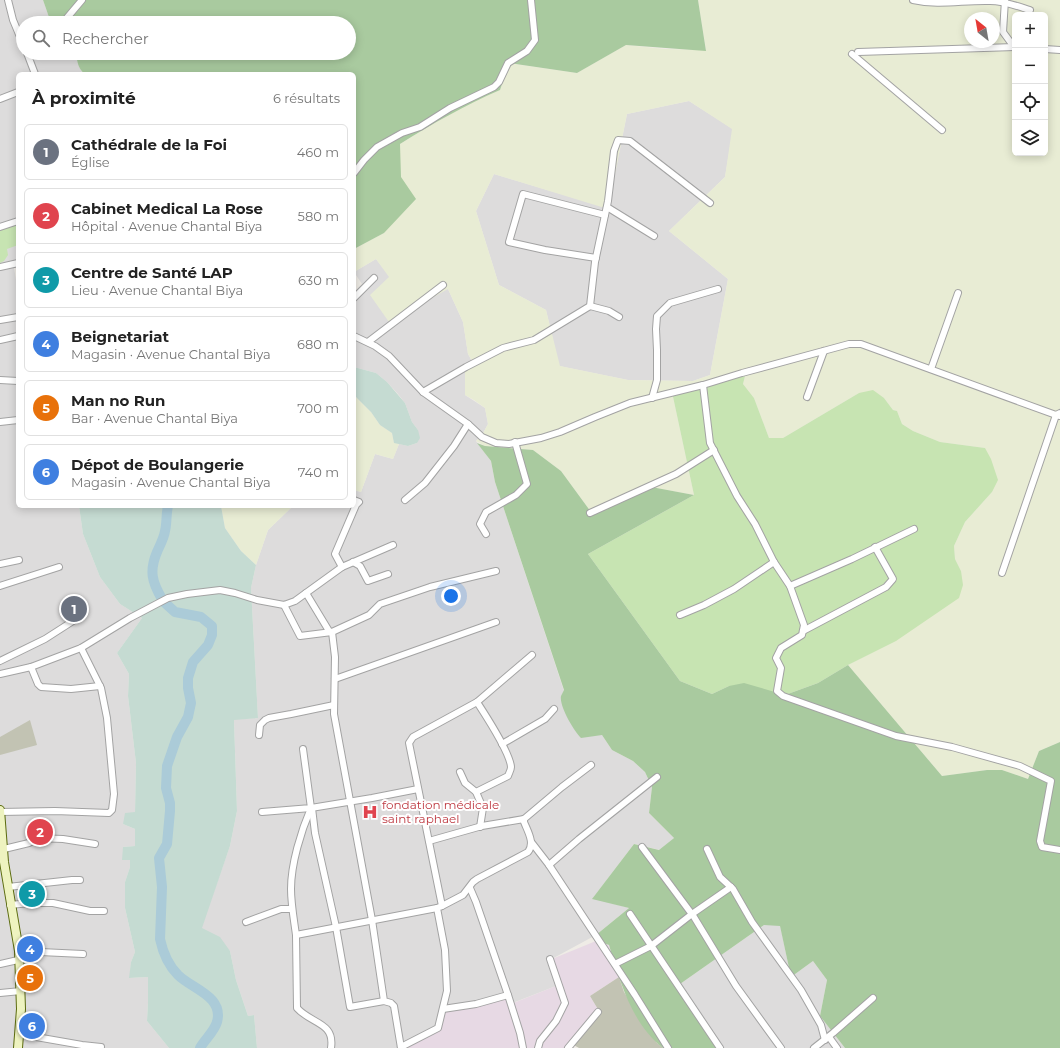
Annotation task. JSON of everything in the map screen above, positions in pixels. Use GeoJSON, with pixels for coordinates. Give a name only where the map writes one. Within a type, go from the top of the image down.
{"type":"FeatureCollection","features":[{"type":"Feature","properties":{"kind":"main road"},"geometry":{"type":"LineString","coordinates":[[0,811],[4,849],[2,863],[8,887],[19,951],[18,960],[21,991],[20,1034],[18,1048]]}},
{"type":"Feature","properties":{"kind":"street"},"geometry":{"type":"LineString","coordinates":[[8,0],[16,27]]}},
{"type":"Feature","properties":{"kind":"street"},"geometry":{"type":"LineString","coordinates":[[69,16],[82,0]]}},
{"type":"Feature","properties":{"kind":"street"},"geometry":{"type":"LineString","coordinates":[[356,170],[377,148],[402,134],[420,127],[450,108],[494,87],[499,82],[508,63],[527,51],[535,40],[531,0]]}},
{"type":"Feature","properties":{"kind":"street"},"geometry":{"type":"LineString","coordinates":[[913,0],[924,2],[1005,1],[1030,10]]}},
{"type":"Feature","properties":{"kind":"street"},"geometry":{"type":"LineString","coordinates":[[1005,1],[1003,32],[1012,44]]}},
{"type":"Feature","properties":{"kind":"street"},"geometry":{"type":"LineString","coordinates":[[942,130],[855,53],[1012,47]]}},
{"type":"Feature","properties":{"kind":"street"},"geometry":{"type":"LineString","coordinates":[[1048,49],[1060,50]]}},
{"type":"Feature","properties":{"kind":"street"},"geometry":{"type":"LineString","coordinates":[[30,60],[34,72]]}},
{"type":"Feature","properties":{"kind":"street"},"geometry":{"type":"LineString","coordinates":[[0,99],[16,93]]}},
{"type":"Feature","properties":{"kind":"street"},"geometry":{"type":"LineString","coordinates":[[590,306],[596,258],[607,207],[614,151],[618,140],[630,142],[710,203]]}},
{"type":"Feature","properties":{"kind":"street"},"geometry":{"type":"LineString","coordinates":[[596,258],[509,242],[523,194],[605,215]]}},
{"type":"Feature","properties":{"kind":"street"},"geometry":{"type":"LineString","coordinates":[[607,207],[654,236]]}},
{"type":"Feature","properties":{"kind":"street"},"geometry":{"type":"LineString","coordinates":[[0,227],[16,221]]}},
{"type":"Feature","properties":{"kind":"street"},"geometry":{"type":"LineString","coordinates":[[0,267],[16,263]]}},
{"type":"Feature","properties":{"kind":"street"},"geometry":{"type":"LineString","coordinates":[[356,296],[374,278]]}},
{"type":"Feature","properties":{"kind":"street"},"geometry":{"type":"LineString","coordinates":[[368,342],[443,285]]}},
{"type":"Feature","properties":{"kind":"street"},"geometry":{"type":"LineString","coordinates":[[652,398],[657,380],[657,316],[670,303],[718,289]]}},
{"type":"Feature","properties":{"kind":"street"},"geometry":{"type":"LineString","coordinates":[[931,370],[958,293]]}},
{"type":"Feature","properties":{"kind":"street"},"geometry":{"type":"LineString","coordinates":[[423,392],[503,348],[534,340],[590,306],[609,311],[619,317]]}},
{"type":"Feature","properties":{"kind":"street"},"geometry":{"type":"LineString","coordinates":[[0,320],[16,317]]}},
{"type":"Feature","properties":{"kind":"street"},"geometry":{"type":"LineString","coordinates":[[0,340],[16,336]]}},
{"type":"Feature","properties":{"kind":"street"},"geometry":{"type":"LineString","coordinates":[[356,337],[368,342],[389,356],[423,392],[468,424],[482,437],[496,443],[509,444],[547,436],[630,404],[850,344],[861,344],[1059,415],[1002,573]]}},
{"type":"Feature","properties":{"kind":"street"},"geometry":{"type":"LineString","coordinates":[[807,397],[824,351]]}},
{"type":"Feature","properties":{"kind":"street"},"geometry":{"type":"LineString","coordinates":[[0,380],[16,381]]}},
{"type":"Feature","properties":{"kind":"street"},"geometry":{"type":"LineString","coordinates":[[703,385],[710,443],[737,496],[755,524],[774,562],[790,586],[804,625],[802,635],[781,648],[776,658],[781,668],[777,691],[783,696],[896,736],[952,747],[1020,766],[1051,781],[1040,841],[1042,847],[1060,850]]}},
{"type":"Feature","properties":{"kind":"street"},"geometry":{"type":"LineString","coordinates":[[0,422],[16,420]]}},
{"type":"Feature","properties":{"kind":"street"},"geometry":{"type":"LineString","coordinates":[[405,500],[425,483],[454,446],[468,424]]}},
{"type":"Feature","properties":{"kind":"street"},"geometry":{"type":"LineString","coordinates":[[486,534],[480,524],[486,512],[516,495],[527,484],[516,442]]}},
{"type":"Feature","properties":{"kind":"street"},"geometry":{"type":"LineString","coordinates":[[590,513],[676,474],[714,450]]}},
{"type":"Feature","properties":{"kind":"street"},"geometry":{"type":"LineString","coordinates":[[342,567],[335,554],[355,508]]}},
{"type":"Feature","properties":{"kind":"street"},"geometry":{"type":"LineString","coordinates":[[790,586],[914,529]]}},
{"type":"Feature","properties":{"kind":"street"},"geometry":{"type":"LineString","coordinates":[[0,674],[31,668],[81,648],[130,618],[168,598],[199,592],[220,590],[264,602],[284,605],[295,601],[342,567],[393,545]]}},
{"type":"Feature","properties":{"kind":"street"},"geometry":{"type":"LineString","coordinates":[[803,631],[886,587],[894,579],[875,547]]}},
{"type":"Feature","properties":{"kind":"street"},"geometry":{"type":"LineString","coordinates":[[0,564],[19,560]]}},
{"type":"Feature","properties":{"kind":"street"},"geometry":{"type":"LineString","coordinates":[[354,562],[360,566],[368,581],[388,574]]}},
{"type":"Feature","properties":{"kind":"street"},"geometry":{"type":"LineString","coordinates":[[680,615],[704,605],[734,589],[774,562]]}},
{"type":"Feature","properties":{"kind":"street"},"geometry":{"type":"LineString","coordinates":[[0,586],[59,567]]}},
{"type":"Feature","properties":{"kind":"street"},"geometry":{"type":"LineString","coordinates":[[284,605],[300,636],[332,632],[369,615],[380,604],[430,586],[496,571]]}},
{"type":"Feature","properties":{"kind":"street"},"geometry":{"type":"LineString","coordinates":[[306,593],[329,631],[332,632],[335,657],[334,714],[372,920],[384,1001]]}},
{"type":"Feature","properties":{"kind":"street"},"geometry":{"type":"LineString","coordinates":[[0,661],[46,639],[73,621]]}},
{"type":"Feature","properties":{"kind":"street"},"geometry":{"type":"LineString","coordinates":[[335,679],[496,622]]}},
{"type":"Feature","properties":{"kind":"street"},"geometry":{"type":"LineString","coordinates":[[0,811],[108,813],[112,810],[114,794],[107,718],[100,686],[81,648]]}},
{"type":"Feature","properties":{"kind":"street"},"geometry":{"type":"LineString","coordinates":[[303,749],[316,833],[336,927],[350,1007],[384,1001],[391,1003],[394,1006],[401,1048],[438,1028],[447,995],[445,950],[439,907],[429,841],[409,743],[410,740],[477,702],[532,655]]}},
{"type":"Feature","properties":{"kind":"street"},"geometry":{"type":"LineString","coordinates":[[31,668],[38,684],[41,687],[71,689],[100,686]]}},
{"type":"Feature","properties":{"kind":"street"},"geometry":{"type":"LineString","coordinates":[[476,792],[508,776],[511,766],[502,744],[477,702]]}},
{"type":"Feature","properties":{"kind":"street"},"geometry":{"type":"LineString","coordinates":[[259,735],[260,725],[269,718],[334,705]]}},
{"type":"Feature","properties":{"kind":"street"},"geometry":{"type":"LineString","coordinates":[[502,744],[545,719],[554,709]]}},
{"type":"Feature","properties":{"kind":"street"},"geometry":{"type":"LineString","coordinates":[[429,841],[480,827],[524,819],[591,765]]}},
{"type":"Feature","properties":{"kind":"street"},"geometry":{"type":"LineString","coordinates":[[460,772],[466,783],[476,792],[482,808],[480,827]]}},
{"type":"Feature","properties":{"kind":"street"},"geometry":{"type":"LineString","coordinates":[[549,865],[657,777]]}},
{"type":"Feature","properties":{"kind":"street"},"geometry":{"type":"LineString","coordinates":[[262,812],[312,808],[418,789]]}},
{"type":"Feature","properties":{"kind":"street"},"geometry":{"type":"LineString","coordinates":[[312,808],[306,818],[296,854],[291,888],[292,910],[296,935],[297,1008],[328,1029],[332,1039],[332,1048]]}},
{"type":"Feature","properties":{"kind":"street"},"geometry":{"type":"LineString","coordinates":[[524,819],[532,843],[549,865],[636,995],[668,1048]]}},
{"type":"Feature","properties":{"kind":"street"},"geometry":{"type":"LineString","coordinates":[[4,849],[29,843],[37,838],[63,839],[95,844]]}},
{"type":"Feature","properties":{"kind":"street"},"geometry":{"type":"LineString","coordinates":[[296,935],[439,907],[463,895],[470,888],[473,882],[528,852],[532,843]]}},
{"type":"Feature","properties":{"kind":"street"},"geometry":{"type":"LineString","coordinates":[[642,847],[692,914],[736,986],[781,1048]]}},
{"type":"Feature","properties":{"kind":"street"},"geometry":{"type":"LineString","coordinates":[[707,849],[720,877],[731,887],[752,922],[801,990],[827,1038],[837,1048]]}},
{"type":"Feature","properties":{"kind":"street"},"geometry":{"type":"LineString","coordinates":[[8,887],[80,880]]}},
{"type":"Feature","properties":{"kind":"street"},"geometry":{"type":"LineString","coordinates":[[614,964],[651,946],[692,914],[731,887]]}},
{"type":"Feature","properties":{"kind":"street"},"geometry":{"type":"LineString","coordinates":[[470,888],[508,995],[523,1048]]}},
{"type":"Feature","properties":{"kind":"street"},"geometry":{"type":"LineString","coordinates":[[10,905],[53,903],[90,911],[104,911]]}},
{"type":"Feature","properties":{"kind":"street"},"geometry":{"type":"LineString","coordinates":[[246,922],[282,910],[292,910]]}},
{"type":"Feature","properties":{"kind":"street"},"geometry":{"type":"LineString","coordinates":[[630,914],[720,1048]]}},
{"type":"Feature","properties":{"kind":"street"},"geometry":{"type":"LineString","coordinates":[[19,951],[84,954]]}},
{"type":"Feature","properties":{"kind":"street"},"geometry":{"type":"LineString","coordinates":[[538,1048],[540,1041],[556,1021],[565,1003],[550,959]]}},
{"type":"Feature","properties":{"kind":"street"},"geometry":{"type":"LineString","coordinates":[[0,964],[18,960]]}},
{"type":"Feature","properties":{"kind":"street"},"geometry":{"type":"LineString","coordinates":[[0,993],[21,991]]}},
{"type":"Feature","properties":{"kind":"street"},"geometry":{"type":"LineString","coordinates":[[443,1009],[476,1004],[508,995]]}},
{"type":"Feature","properties":{"kind":"street"},"geometry":{"type":"LineString","coordinates":[[814,1048],[873,998]]}},
{"type":"Feature","properties":{"kind":"street"},"geometry":{"type":"LineString","coordinates":[[568,1048],[598,1012]]}},
{"type":"Feature","properties":{"kind":"street"},"geometry":{"type":"LineString","coordinates":[[20,1034],[82,1046],[102,1047]]}},
{"type":"Feature","properties":{"kind":"shaded area"},"geometry":{"type":"Polygon","coordinates":[[[0,0],[43,0],[49,16],[16,16],[16,60],[77,60],[82,72],[16,72],[16,268],[14,268],[16,280],[16,508],[79,508],[83,534],[100,577],[120,604],[142,618],[117,653],[129,674],[128,696],[136,763],[135,812],[123,824],[135,829],[135,846],[123,847],[130,860],[130,867],[125,882],[125,908],[135,952],[131,962],[130,978],[148,977],[147,1021],[169,1048],[0,1048],[0,0]]]}},
{"type":"Feature","properties":{"kind":"shaded area"},"geometry":{"type":"Polygon","coordinates":[[[698,0],[1060,0],[1060,742],[1039,751],[1028,779],[1002,770],[987,770],[942,776],[848,665],[896,640],[961,571],[955,559],[954,546],[965,522],[992,492],[985,448],[940,442],[913,431],[902,424],[897,411],[893,410],[884,398],[859,393],[783,438],[769,438],[754,398],[743,384],[745,376],[672,392],[694,495],[646,486],[591,512],[561,471],[533,450],[485,446],[476,441],[482,435],[488,424],[485,408],[465,395],[465,369],[474,364],[468,354],[463,322],[448,289],[389,322],[370,295],[389,277],[376,259],[356,271],[356,248],[384,233],[400,177],[400,144],[474,101],[500,90],[508,63],[577,73],[626,45],[665,49],[706,50],[698,0]],[[689,101],[627,114],[608,209],[494,174],[476,211],[499,285],[546,310],[560,366],[628,380],[693,381],[710,375],[728,279],[669,231],[725,177],[732,129],[689,101]]]}},
{"type":"Feature","properties":{"kind":"shaded area"},"geometry":{"type":"Polygon","coordinates":[[[689,101],[733,129],[725,177],[669,231],[728,279],[710,375],[693,381],[628,380],[559,366],[546,310],[499,285],[476,211],[494,174],[608,208],[627,114],[689,101]]]}},
{"type":"Feature","properties":{"kind":"shaded area"},"geometry":{"type":"Polygon","coordinates":[[[376,259],[390,277],[448,289],[463,322],[468,354],[474,365],[465,395],[485,408],[488,424],[482,435],[476,441],[491,461],[495,482],[564,691],[561,697],[602,735],[612,750],[633,761],[645,772],[652,787],[649,813],[674,838],[660,850],[634,844],[593,898],[629,908],[596,935],[548,961],[556,986],[510,1004],[438,1028],[397,1048],[257,1048],[254,1015],[248,1016],[236,980],[230,951],[201,928],[230,846],[237,811],[234,719],[258,718],[251,588],[256,565],[268,530],[291,508],[356,508],[356,491],[361,492],[375,454],[393,459],[399,444],[408,446],[417,443],[418,430],[412,422],[405,403],[398,394],[376,373],[356,368],[356,290],[362,284],[356,275],[356,271],[376,259]]]}},
{"type":"Feature","properties":{"kind":"shaded area"},"geometry":{"type":"Polygon","coordinates":[[[356,368],[376,373],[387,382],[405,403],[412,422],[418,430],[420,438],[417,443],[408,446],[394,443],[392,433],[380,425],[371,412],[356,397],[356,368]]]}},
{"type":"Feature","properties":{"kind":"shaded area"},"geometry":{"type":"Polygon","coordinates":[[[356,397],[371,412],[380,425],[392,433],[394,442],[399,444],[393,459],[375,454],[361,492],[356,491],[356,397]]]}},
{"type":"Feature","properties":{"kind":"shaded area"},"geometry":{"type":"Polygon","coordinates":[[[79,508],[221,508],[225,528],[241,551],[256,565],[251,588],[258,718],[234,720],[237,811],[230,846],[202,928],[220,937],[230,951],[236,980],[248,1016],[254,1015],[257,1048],[169,1048],[147,1021],[148,977],[129,978],[131,962],[135,952],[125,908],[125,882],[130,867],[130,860],[122,860],[123,847],[135,846],[135,829],[123,824],[125,813],[135,812],[136,763],[128,696],[129,674],[117,653],[142,618],[120,604],[100,577],[83,534],[79,508]]]}},
{"type":"Feature","properties":{"kind":"shaded area"},"geometry":{"type":"Polygon","coordinates":[[[221,508],[291,508],[268,530],[256,565],[241,551],[225,528],[221,508]]]}},
{"type":"Feature","properties":{"kind":"shaded area"},"geometry":{"type":"Polygon","coordinates":[[[30,720],[37,745],[0,755],[0,737],[30,720]]]}},
{"type":"Feature","properties":{"kind":"shaded area"},"geometry":{"type":"Polygon","coordinates":[[[764,925],[780,925],[791,977],[813,961],[827,980],[820,1016],[845,1048],[721,1048],[680,984],[764,925]]]}},
{"type":"Feature","properties":{"kind":"shaded area"},"geometry":{"type":"Polygon","coordinates":[[[596,941],[609,945],[619,977],[590,996],[599,1011],[568,1048],[397,1048],[438,1028],[443,1009],[508,995],[511,1004],[556,986],[547,961],[596,941]]]}},
{"type":"Feature","properties":{"kind":"shaded area"},"geometry":{"type":"Polygon","coordinates":[[[619,977],[624,992],[657,1043],[663,1048],[579,1048],[572,1044],[599,1011],[590,996],[619,977]]]}},
{"type":"Feature","properties":{"kind":"green space"},"geometry":{"type":"Polygon","coordinates":[[[43,0],[698,0],[706,51],[626,45],[577,73],[509,63],[500,90],[449,115],[400,144],[401,177],[416,199],[384,233],[356,248],[356,72],[83,72],[79,67],[77,60],[356,60],[356,16],[49,16],[43,0]]]}},
{"type":"Feature","properties":{"kind":"green space"},"geometry":{"type":"Polygon","coordinates":[[[16,221],[16,246],[7,249],[8,255],[4,261],[0,263],[0,226],[16,221]]]}},
{"type":"Feature","properties":{"kind":"green space"},"geometry":{"type":"Polygon","coordinates":[[[745,376],[743,384],[754,398],[769,438],[783,438],[859,393],[873,390],[884,398],[893,410],[897,411],[902,424],[913,431],[940,442],[985,448],[991,459],[998,480],[992,492],[965,522],[954,546],[955,559],[961,571],[963,585],[959,598],[896,641],[848,665],[818,683],[785,695],[729,686],[712,694],[680,681],[588,554],[694,495],[672,392],[745,376]]]}},
{"type":"Feature","properties":{"kind":"green space"},"geometry":{"type":"Polygon","coordinates":[[[477,443],[485,446],[533,450],[561,471],[591,512],[646,486],[694,495],[588,554],[680,681],[712,694],[729,686],[744,683],[785,695],[818,683],[848,665],[942,776],[987,770],[1002,770],[1028,779],[1039,751],[1060,742],[1060,1048],[845,1048],[820,1016],[827,980],[813,961],[791,977],[780,926],[764,925],[680,984],[721,1048],[663,1048],[652,1038],[635,1015],[628,1001],[609,945],[595,940],[596,935],[629,908],[592,899],[634,844],[659,850],[674,838],[649,813],[652,787],[645,772],[633,761],[612,750],[602,735],[581,738],[562,706],[561,696],[564,690],[495,482],[491,461],[477,443]]]}},
{"type":"Feature","properties":{"kind":"waterway"},"geometry":{"type":"LineString","coordinates":[[162,599],[154,582],[152,571],[157,552],[163,539],[168,508]]}},
{"type":"Feature","properties":{"kind":"waterway"},"geometry":{"type":"LineString","coordinates":[[164,602],[175,612],[201,617],[212,626],[212,635],[208,645],[193,662],[188,678],[191,703],[188,717],[177,737],[167,766],[166,788],[170,803],[170,811],[167,844],[159,858],[162,887],[160,939],[163,949],[169,963],[178,975],[211,999],[216,1006],[218,1013],[216,1026],[200,1048]]}},
{"type":"Feature","properties":{"kind":"place","name":"Cathédrale de la Foi"},"geometry":{"type":"Point","coordinates":[74,609]}},
{"type":"Feature","properties":{"kind":"place","name":"fondation médicale saint raphael"},"geometry":{"type":"Point","coordinates":[370,812]}},
{"type":"Feature","properties":{"kind":"place","name":"Cabinet Medical La Rose"},"geometry":{"type":"Point","coordinates":[40,832]}},
{"type":"Feature","properties":{"kind":"place","name":"Centre de Santé LAP"},"geometry":{"type":"Point","coordinates":[32,894]}},
{"type":"Feature","properties":{"kind":"place","name":"Beignetariat"},"geometry":{"type":"Point","coordinates":[30,949]}},
{"type":"Feature","properties":{"kind":"place","name":"Man no Run"},"geometry":{"type":"Point","coordinates":[30,978]}},
{"type":"Feature","properties":{"kind":"place","name":"Dépot de Boulangerie"},"geometry":{"type":"Point","coordinates":[32,1026]}}]}
